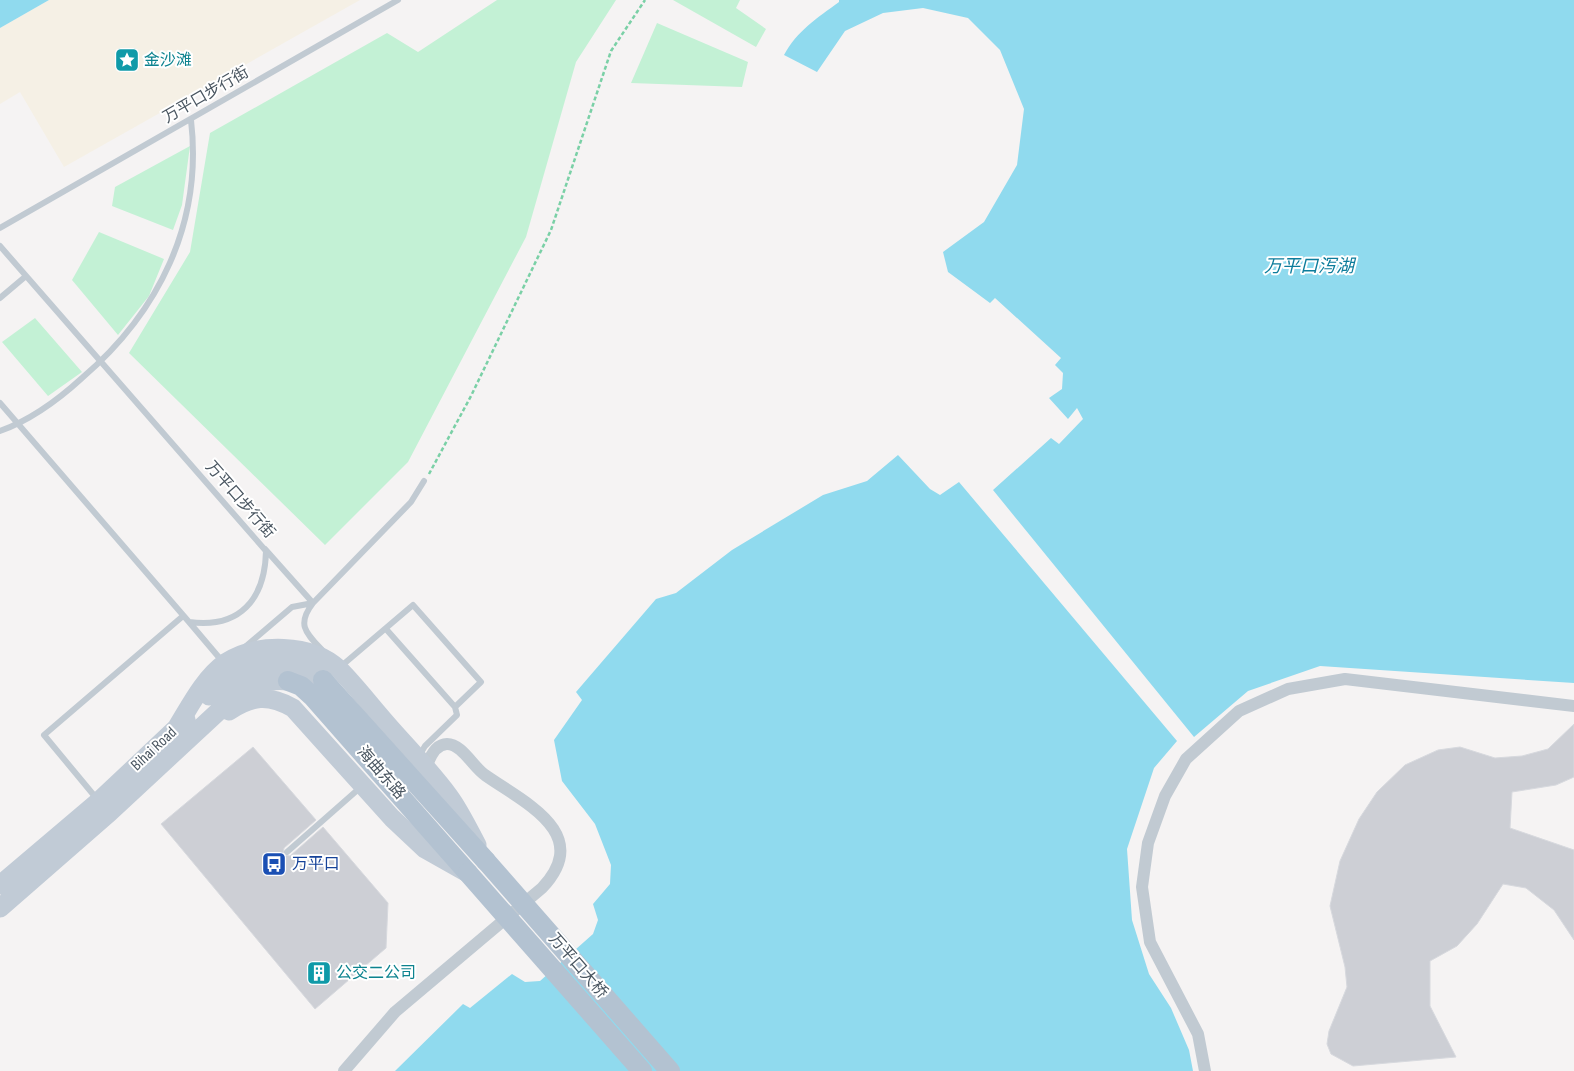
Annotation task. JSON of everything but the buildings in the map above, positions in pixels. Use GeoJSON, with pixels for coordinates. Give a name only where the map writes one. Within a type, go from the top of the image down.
{"type":"FeatureCollection","features":[{"type":"Feature","properties":{"kind":"main road"},"geometry":{"type":"LineString","coordinates":[[177,727],[202,689],[224,664],[242,655],[283,649],[313,653],[331,674],[422,764],[448,795],[486,862]]}},
{"type":"Feature","properties":{"kind":"main road","name":"Bihai Road"},"geometry":{"type":"LineString","coordinates":[[0,908],[105,806],[177,727],[218,687],[248,666],[262,662],[278,662],[331,674]]}},
{"type":"Feature","properties":{"kind":"main road","name":"海曲东路"},"geometry":{"type":"LineString","coordinates":[[331,674],[486,862]]}},
{"type":"Feature","properties":{"kind":"main road","name":"Bihai Road"},"geometry":{"type":"LineString","coordinates":[[0,884],[105,806],[204,726],[246,688],[269,680],[288,681]]}},
{"type":"Feature","properties":{"kind":"main road","name":"海曲东路"},"geometry":{"type":"LineString","coordinates":[[288,681],[301,686],[312,696],[468,873]]}},
{"type":"Feature","properties":{"kind":"main road"},"geometry":{"type":"LineString","coordinates":[[204,726],[239,704],[258,699],[274,698],[293,708],[392,818],[425,849],[468,873]]}},
{"type":"Feature","properties":{"kind":"main road","name":"万平口大桥"},"geometry":{"type":"LineString","coordinates":[[486,862],[670,1071]]}},
{"type":"Feature","properties":{"kind":"main road","name":"万平口大桥"},"geometry":{"type":"LineString","coordinates":[[468,873],[642,1071]]}},
{"type":"Feature","properties":{"kind":"street"},"geometry":{"type":"LineString","coordinates":[[1205,1071],[1198,1034],[1150,942],[1142,887],[1148,842],[1165,796],[1186,759],[1239,711],[1288,689],[1345,679],[1574,706]]}},
{"type":"Feature","properties":{"kind":"street"},"geometry":{"type":"LineString","coordinates":[[344,1071],[395,1012],[542,888],[553,876],[559,861],[560,846],[554,830],[543,814],[511,790],[483,774],[454,745],[445,744],[438,748],[422,764]]}},
{"type":"Feature","properties":{"kind":"lane","name":"万平口步行街"},"geometry":{"type":"LineString","coordinates":[[0,228],[398,0]]}},
{"type":"Feature","properties":{"kind":"lane"},"geometry":{"type":"LineString","coordinates":[[0,431],[18,424],[62,396],[101,362],[136,323],[159,288],[173,254],[184,218],[192,179],[194,146],[191,120]]}},
{"type":"Feature","properties":{"kind":"lane","name":"万平口步行街"},"geometry":{"type":"LineString","coordinates":[[0,246],[266,550],[266,570],[261,588],[252,602],[228,619],[211,624],[189,622]]}},
{"type":"Feature","properties":{"kind":"lane"},"geometry":{"type":"LineString","coordinates":[[0,298],[26,276]]}},
{"type":"Feature","properties":{"kind":"lane"},"geometry":{"type":"LineString","coordinates":[[0,404],[224,664],[292,607],[313,603]]}},
{"type":"Feature","properties":{"kind":"lane"},"geometry":{"type":"LineString","coordinates":[[424,482],[411,502],[313,603],[304,616],[305,627],[331,674],[413,605],[481,682],[455,707]]}},
{"type":"Feature","properties":{"kind":"lane"},"geometry":{"type":"LineString","coordinates":[[263,546],[313,603]]}},
{"type":"Feature","properties":{"kind":"lane"},"geometry":{"type":"LineString","coordinates":[[105,806],[44,735],[184,616]]}},
{"type":"Feature","properties":{"kind":"lane"},"geometry":{"type":"LineString","coordinates":[[386,629],[455,707],[457,715],[425,746],[422,764]]}},
{"type":"Feature","properties":{"kind":"lane"},"geometry":{"type":"LineString","coordinates":[[287,852],[363,786]]}},
{"type":"Feature","properties":{"kind":"path"},"geometry":{"type":"LineString","coordinates":[[424,482],[471,396],[550,230],[611,51],[644,0]]}},
{"type":"Feature","properties":{"kind":"green space"},"geometry":{"type":"Polygon","coordinates":[[[497,0],[616,0],[576,62],[526,237],[408,462],[325,545],[129,353],[190,252],[210,133],[387,33],[418,52],[497,0]]]}},
{"type":"Feature","properties":{"kind":"green space"},"geometry":{"type":"Polygon","coordinates":[[[673,0],[740,0],[736,8],[766,29],[756,47],[673,0]]]}},
{"type":"Feature","properties":{"kind":"green space"},"geometry":{"type":"Polygon","coordinates":[[[657,23],[748,62],[742,87],[631,83],[657,23]]]}},
{"type":"Feature","properties":{"kind":"green space"},"geometry":{"type":"Polygon","coordinates":[[[190,146],[182,205],[173,230],[112,206],[115,187],[190,146]]]}},
{"type":"Feature","properties":{"kind":"green space"},"geometry":{"type":"Polygon","coordinates":[[[99,232],[164,259],[149,296],[118,335],[72,280],[99,232]]]}},
{"type":"Feature","properties":{"kind":"green space"},"geometry":{"type":"Polygon","coordinates":[[[35,318],[82,372],[48,396],[2,342],[35,318]]]}},
{"type":"Feature","properties":{"kind":"sand","name":"金沙滩"},"geometry":{"type":"Polygon","coordinates":[[[49,0],[360,0],[64,167],[20,92],[0,104],[0,28],[49,0]]]}},
{"type":"Feature","properties":{"kind":"water"},"geometry":{"type":"Polygon","coordinates":[[[0,0],[49,0],[0,28],[0,0]]]}},
{"type":"Feature","properties":{"kind":"water","name":"万平口泻湖"},"geometry":{"type":"Polygon","coordinates":[[[839,0],[1574,0],[1574,683],[1320,666],[1248,691],[1194,737],[993,490],[1051,438],[1059,444],[1083,419],[1077,408],[1068,419],[1049,398],[1062,389],[1063,373],[1055,365],[1061,358],[995,298],[990,303],[948,272],[943,252],[984,222],[1017,165],[1024,109],[1000,50],[968,18],[923,8],[883,13],[845,31],[817,72],[784,55],[801,32],[815,19],[839,2],[839,0]]]}},
{"type":"Feature","properties":{"kind":"water"},"geometry":{"type":"Polygon","coordinates":[[[898,455],[930,489],[940,495],[959,482],[1177,741],[1154,768],[1127,849],[1132,920],[1149,974],[1171,1008],[1189,1050],[1193,1071],[395,1071],[463,1004],[470,1008],[512,974],[525,982],[540,981],[593,934],[598,920],[593,904],[610,884],[611,865],[595,824],[562,781],[554,740],[582,700],[576,692],[656,599],[676,593],[732,550],[823,495],[867,481],[898,455]]]}},
{"type":"Feature","properties":{"kind":"place","name":"金沙滩"},"geometry":{"type":"Point","coordinates":[127,60]}},
{"type":"Feature","properties":{"kind":"place","name":"万平口"},"geometry":{"type":"Point","coordinates":[274,864]}},
{"type":"Feature","properties":{"kind":"place","name":"公交二公司"},"geometry":{"type":"Point","coordinates":[319,973]}}]}
